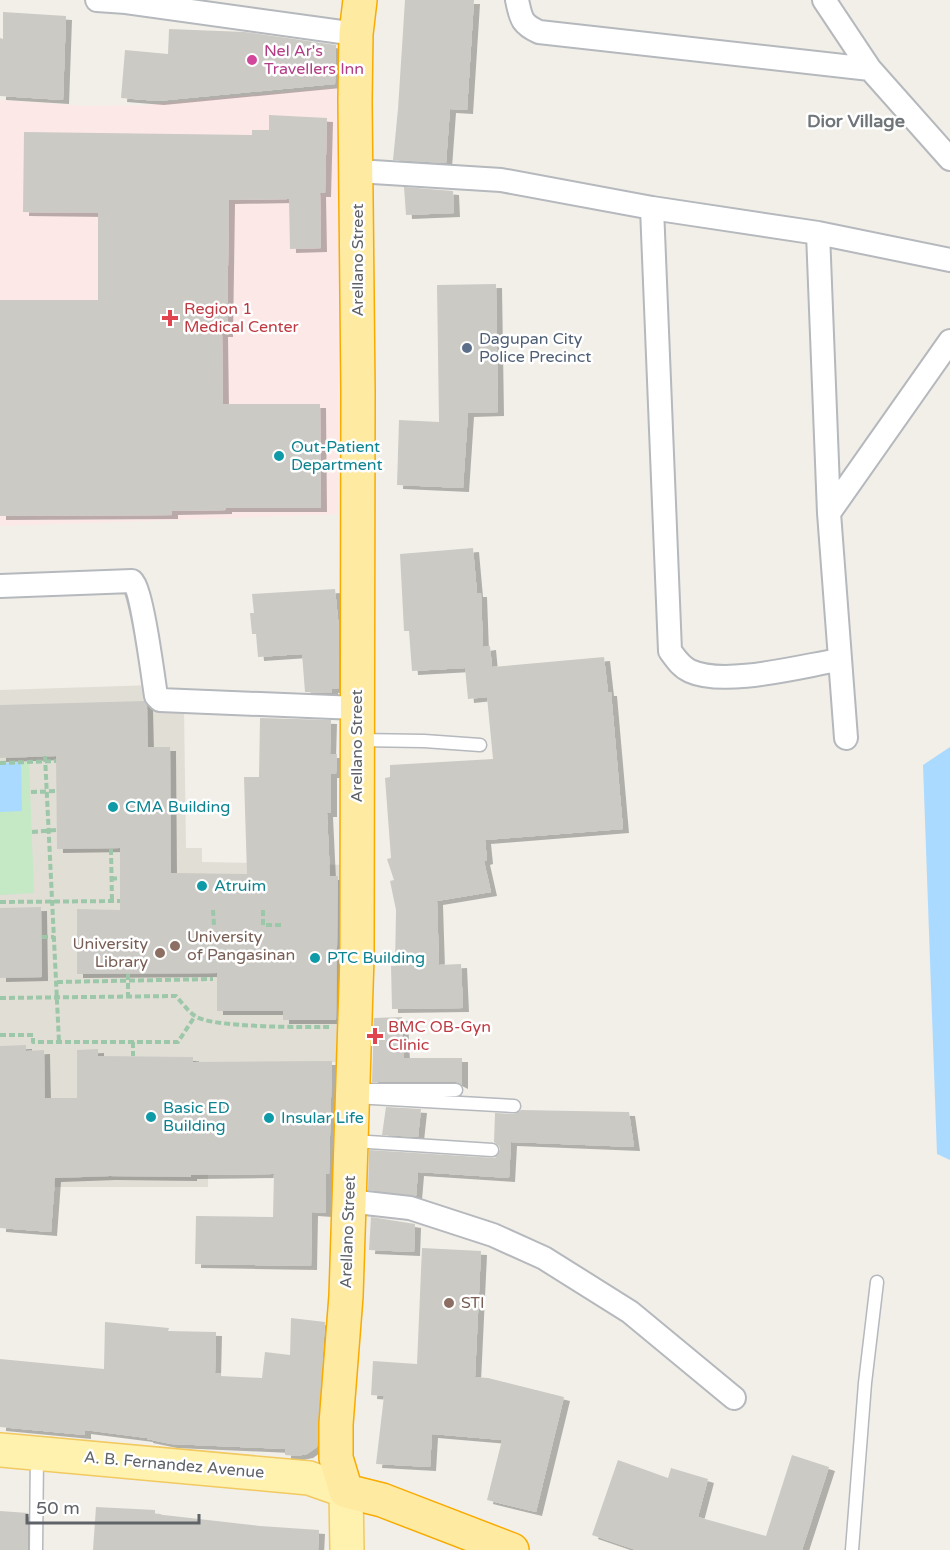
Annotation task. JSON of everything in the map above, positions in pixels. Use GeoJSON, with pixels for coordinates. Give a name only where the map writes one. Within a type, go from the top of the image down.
{"type":"FeatureCollection","features":[{"type":"Feature","properties":{"kind":"highway","name":"Arellano Street"},"geometry":{"type":"LineString","coordinates":[[346,1491],[336,1458],[336,1424],[346,1296],[358,892],[355,101],[356,34],[360,0]]}},
{"type":"Feature","properties":{"kind":"highway"},"geometry":{"type":"LineString","coordinates":[[346,1491],[382,1500],[512,1550]]}},
{"type":"Feature","properties":{"kind":"main road","name":"A. B. Fernandez Avenue"},"geometry":{"type":"LineString","coordinates":[[0,1450],[309,1478],[346,1491]]}},
{"type":"Feature","properties":{"kind":"main road"},"geometry":{"type":"LineString","coordinates":[[346,1491],[347,1550]]}},
{"type":"Feature","properties":{"kind":"street"},"geometry":{"type":"LineString","coordinates":[[98,0],[126,1],[356,34]]}},
{"type":"Feature","properties":{"kind":"street"},"geometry":{"type":"LineString","coordinates":[[517,0],[522,20],[529,28],[539,32],[870,69]]}},
{"type":"Feature","properties":{"kind":"street"},"geometry":{"type":"LineString","coordinates":[[824,0],[870,69],[950,159]]}},
{"type":"Feature","properties":{"kind":"street"},"geometry":{"type":"LineString","coordinates":[[357,171],[501,180],[652,208],[818,233],[950,260]]}},
{"type":"Feature","properties":{"kind":"street"},"geometry":{"type":"LineString","coordinates":[[652,208],[670,651],[678,663],[702,675],[738,676],[840,660]]}},
{"type":"Feature","properties":{"kind":"street"},"geometry":{"type":"LineString","coordinates":[[818,233],[829,513],[846,738]]}},
{"type":"Feature","properties":{"kind":"street"},"geometry":{"type":"LineString","coordinates":[[829,513],[950,341]]}},
{"type":"Feature","properties":{"kind":"street"},"geometry":{"type":"LineString","coordinates":[[0,586],[132,581],[140,603],[156,696],[160,700],[357,708]]}},
{"type":"Feature","properties":{"kind":"street"},"geometry":{"type":"LineString","coordinates":[[348,1201],[410,1208],[493,1235],[544,1258],[630,1312],[734,1398]]}},
{"type":"Feature","properties":{"kind":"lane"},"geometry":{"type":"LineString","coordinates":[[357,740],[480,745]]}},
{"type":"Feature","properties":{"kind":"lane"},"geometry":{"type":"LineString","coordinates":[[353,1094],[456,1090]]}},
{"type":"Feature","properties":{"kind":"lane"},"geometry":{"type":"LineString","coordinates":[[353,1094],[514,1106]]}},
{"type":"Feature","properties":{"kind":"lane"},"geometry":{"type":"LineString","coordinates":[[352,1140],[492,1150]]}},
{"type":"Feature","properties":{"kind":"lane"},"geometry":{"type":"LineString","coordinates":[[852,1550],[864,1395],[877,1282]]}},
{"type":"Feature","properties":{"kind":"lane"},"geometry":{"type":"LineString","coordinates":[[36,1550],[37,1452]]}},
{"type":"Feature","properties":{"kind":"path"},"geometry":{"type":"LineString","coordinates":[[45,759],[59,1042]]}},
{"type":"Feature","properties":{"kind":"path"},"geometry":{"type":"LineString","coordinates":[[0,763],[45,759],[56,761]]}},
{"type":"Feature","properties":{"kind":"path"},"geometry":{"type":"LineString","coordinates":[[31,792],[56,791]]}},
{"type":"Feature","properties":{"kind":"path"},"geometry":{"type":"LineString","coordinates":[[32,832],[57,830]]}},
{"type":"Feature","properties":{"kind":"path"},"geometry":{"type":"LineString","coordinates":[[111,849],[112,901]]}},
{"type":"Feature","properties":{"kind":"path"},"geometry":{"type":"LineString","coordinates":[[111,879],[120,878]]}},
{"type":"Feature","properties":{"kind":"path"},"geometry":{"type":"LineString","coordinates":[[0,902],[120,901]]}},
{"type":"Feature","properties":{"kind":"path"},"geometry":{"type":"LineString","coordinates":[[213,910],[214,925]]}},
{"type":"Feature","properties":{"kind":"path"},"geometry":{"type":"LineString","coordinates":[[263,910],[263,925],[283,925]]}},
{"type":"Feature","properties":{"kind":"path"},"geometry":{"type":"LineString","coordinates":[[42,938],[54,937]]}},
{"type":"Feature","properties":{"kind":"path"},"geometry":{"type":"LineString","coordinates":[[128,974],[128,996]]}},
{"type":"Feature","properties":{"kind":"path"},"geometry":{"type":"LineString","coordinates":[[57,982],[213,979]]}},
{"type":"Feature","properties":{"kind":"path"},"geometry":{"type":"LineString","coordinates":[[0,998],[176,996],[195,1016],[208,1021],[277,1027],[355,1027]]}},
{"type":"Feature","properties":{"kind":"path"},"geometry":{"type":"LineString","coordinates":[[0,1035],[33,1035],[33,1042],[178,1042],[195,1016]]}},
{"type":"Feature","properties":{"kind":"path"},"geometry":{"type":"LineString","coordinates":[[73,1042],[73,1050]]}},
{"type":"Feature","properties":{"kind":"path"},"geometry":{"type":"LineString","coordinates":[[133,1042],[133,1056]]}},
{"type":"Feature","properties":{"kind":"shaded area","name":"Region 1 Medical Center"},"geometry":{"type":"Polygon","coordinates":[[[339,87],[341,248],[338,514],[0,526],[0,100],[89,106],[142,105],[339,87]]]}},
{"type":"Feature","properties":{"kind":"shaded area","name":"University of Pangasinan"},"geometry":{"type":"Polygon","coordinates":[[[154,685],[184,709],[186,848],[202,848],[202,862],[351,865],[348,1062],[209,1062],[208,1187],[0,1187],[0,690],[154,685]]]}},
{"type":"Feature","properties":{"kind":"green space"},"geometry":{"type":"Polygon","coordinates":[[[29,762],[34,893],[0,895],[0,763],[29,762]]]}},
{"type":"Feature","properties":{"kind":"water"},"geometry":{"type":"Polygon","coordinates":[[[950,747],[950,1160],[937,1154],[923,765],[950,747]]]}},
{"type":"Feature","properties":{"kind":"water"},"geometry":{"type":"Polygon","coordinates":[[[21,762],[22,811],[0,812],[0,763],[21,762]]]}},
{"type":"Feature","properties":{"kind":"building"},"geometry":{"type":"Polygon","coordinates":[[[405,0],[474,0],[467,110],[450,109],[446,163],[393,160],[405,0]]]}},
{"type":"Feature","properties":{"kind":"building"},"geometry":{"type":"Polygon","coordinates":[[[3,12],[66,16],[63,100],[0,96],[0,38],[3,39],[3,12]]]}},
{"type":"Feature","properties":{"kind":"building","name":"Nel Ar's Travellers Inn"},"geometry":{"type":"Polygon","coordinates":[[[169,29],[245,32],[336,45],[335,84],[158,101],[121,98],[125,50],[168,54],[169,29]]]}},
{"type":"Feature","properties":{"kind":"building","name":"Region 1 Medical Center"},"geometry":{"type":"Polygon","coordinates":[[[269,115],[327,118],[325,193],[320,193],[321,248],[290,249],[289,199],[229,200],[227,333],[222,333],[223,404],[320,404],[321,508],[226,508],[226,510],[172,511],[172,515],[0,516],[0,300],[98,300],[98,213],[23,212],[24,132],[252,135],[252,130],[269,130],[269,115]]]}},
{"type":"Feature","properties":{"kind":"building"},"geometry":{"type":"Polygon","coordinates":[[[404,187],[453,191],[454,213],[406,215],[404,187]]]}},
{"type":"Feature","properties":{"kind":"building","name":"Dagupan City Police Precinct"},"geometry":{"type":"Polygon","coordinates":[[[496,284],[498,412],[468,413],[463,488],[397,485],[399,420],[439,422],[437,285],[496,284]]]}},
{"type":"Feature","properties":{"kind":"building"},"geometry":{"type":"Polygon","coordinates":[[[473,548],[477,593],[481,593],[483,647],[490,646],[492,667],[604,657],[608,692],[611,692],[623,829],[485,840],[487,860],[484,861],[491,892],[437,901],[439,965],[461,964],[463,1008],[392,1009],[391,966],[395,966],[396,910],[390,881],[394,880],[387,859],[391,858],[385,778],[390,777],[390,765],[493,759],[487,697],[468,699],[465,668],[412,671],[409,631],[404,631],[400,554],[473,548]]]}},
{"type":"Feature","properties":{"kind":"building"},"geometry":{"type":"Polygon","coordinates":[[[335,589],[339,629],[339,688],[332,689],[332,693],[305,692],[302,654],[258,657],[256,634],[252,634],[250,613],[254,613],[252,594],[335,589]]]}},
{"type":"Feature","properties":{"kind":"building"},"geometry":{"type":"Polygon","coordinates":[[[144,701],[147,706],[148,747],[170,747],[171,873],[247,874],[244,777],[259,777],[260,718],[331,720],[330,754],[337,754],[336,774],[331,774],[331,813],[327,813],[330,876],[338,876],[336,1020],[283,1020],[283,1011],[217,1011],[217,973],[77,974],[77,909],[120,910],[120,848],[57,849],[56,756],[0,758],[0,705],[144,701]]]}},
{"type":"Feature","properties":{"kind":"building"},"geometry":{"type":"Polygon","coordinates":[[[41,907],[42,977],[0,978],[0,908],[41,907]]]}},
{"type":"Feature","properties":{"kind":"building"},"geometry":{"type":"Polygon","coordinates":[[[402,1017],[404,1058],[462,1058],[462,1085],[456,1082],[372,1082],[374,1018],[402,1017]]]}},
{"type":"Feature","properties":{"kind":"building"},"geometry":{"type":"Polygon","coordinates":[[[26,1045],[26,1051],[44,1050],[45,1098],[77,1098],[77,1050],[98,1049],[98,1056],[193,1057],[193,1062],[332,1061],[326,1213],[312,1212],[311,1266],[195,1264],[196,1216],[273,1217],[274,1174],[55,1178],[51,1232],[0,1228],[0,1046],[26,1045]]]}},
{"type":"Feature","properties":{"kind":"building"},"geometry":{"type":"Polygon","coordinates":[[[386,1107],[421,1109],[418,1137],[382,1135],[386,1107]]]}},
{"type":"Feature","properties":{"kind":"building"},"geometry":{"type":"Polygon","coordinates":[[[521,1110],[629,1112],[634,1147],[511,1142],[509,1178],[418,1172],[416,1196],[368,1190],[369,1150],[495,1158],[500,1150],[494,1142],[495,1113],[514,1114],[521,1110]]]}},
{"type":"Feature","properties":{"kind":"building"},"geometry":{"type":"Polygon","coordinates":[[[371,1217],[415,1224],[414,1252],[369,1250],[371,1217]]]}},
{"type":"Feature","properties":{"kind":"building"},"geometry":{"type":"Polygon","coordinates":[[[422,1248],[481,1251],[475,1377],[488,1378],[564,1397],[536,1512],[487,1500],[502,1440],[432,1434],[430,1467],[376,1464],[384,1396],[371,1395],[373,1361],[417,1364],[422,1248]]]}},
{"type":"Feature","properties":{"kind":"building"},"geometry":{"type":"Polygon","coordinates":[[[291,1318],[325,1322],[317,1447],[307,1454],[285,1455],[285,1449],[171,1444],[147,1438],[85,1430],[85,1435],[0,1427],[0,1359],[104,1369],[105,1322],[169,1328],[168,1331],[216,1332],[215,1373],[221,1373],[220,1376],[262,1378],[265,1352],[290,1355],[291,1318]]]}},
{"type":"Feature","properties":{"kind":"building"},"geometry":{"type":"Polygon","coordinates":[[[792,1455],[829,1467],[802,1550],[636,1550],[592,1535],[618,1460],[668,1478],[671,1468],[708,1479],[698,1517],[766,1536],[792,1455]]]}},
{"type":"Feature","properties":{"kind":"building"},"geometry":{"type":"Polygon","coordinates":[[[96,1507],[155,1510],[155,1514],[319,1530],[318,1550],[93,1550],[96,1507]]]}},
{"type":"Feature","properties":{"kind":"building"},"geometry":{"type":"Polygon","coordinates":[[[0,1511],[28,1513],[28,1550],[0,1550],[0,1511]]]}},
{"type":"Feature","properties":{"kind":"place","name":"Nel Ar's Travellers Inn"},"geometry":{"type":"Point","coordinates":[252,60]}},
{"type":"Feature","properties":{"kind":"place","name":"Region 1 Medical Center"},"geometry":{"type":"Point","coordinates":[170,318]}},
{"type":"Feature","properties":{"kind":"place","name":"Dagupan City Police Precinct"},"geometry":{"type":"Point","coordinates":[467,348]}},
{"type":"Feature","properties":{"kind":"place","name":"Out-Patient Department"},"geometry":{"type":"Point","coordinates":[279,456]}},
{"type":"Feature","properties":{"kind":"place","name":"CMA Building"},"geometry":{"type":"Point","coordinates":[113,807]}},
{"type":"Feature","properties":{"kind":"place","name":"Atruim"},"geometry":{"type":"Point","coordinates":[202,886]}},
{"type":"Feature","properties":{"kind":"place","name":"University of Pangasinan"},"geometry":{"type":"Point","coordinates":[175,946]}},
{"type":"Feature","properties":{"kind":"place","name":"University Library"},"geometry":{"type":"Point","coordinates":[160,953]}},
{"type":"Feature","properties":{"kind":"place","name":"PTC Building"},"geometry":{"type":"Point","coordinates":[315,958]}},
{"type":"Feature","properties":{"kind":"place","name":"BMC OB-Gyn Clinic"},"geometry":{"type":"Point","coordinates":[375,1036]}},
{"type":"Feature","properties":{"kind":"place","name":"Basic ED Building"},"geometry":{"type":"Point","coordinates":[151,1117]}},
{"type":"Feature","properties":{"kind":"place","name":"Insular Life"},"geometry":{"type":"Point","coordinates":[269,1118]}},
{"type":"Feature","properties":{"kind":"place","name":"STI"},"geometry":{"type":"Point","coordinates":[449,1303]}},
{"type":"Feature","properties":{"kind":"district","name":"Dior Village"},"geometry":{"type":"Point","coordinates":[856,121]}}]}
